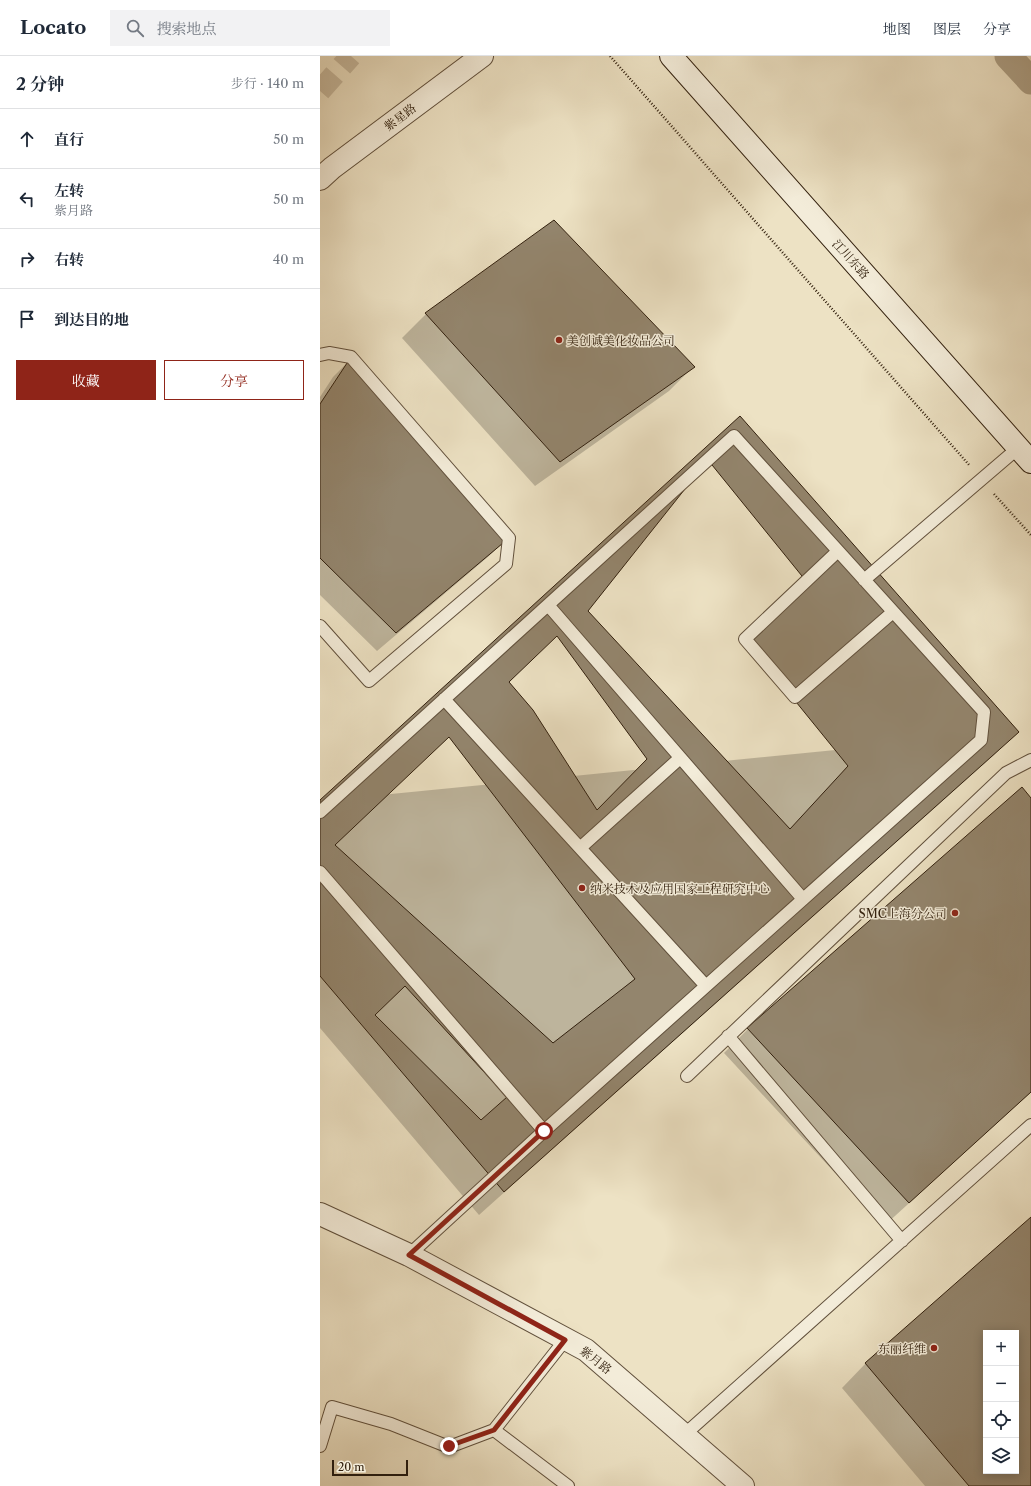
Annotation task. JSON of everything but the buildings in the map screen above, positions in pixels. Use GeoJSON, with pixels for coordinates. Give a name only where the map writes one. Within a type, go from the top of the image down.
{"type":"FeatureCollection","features":[{"type":"Feature","properties":{"kind":"street","name":"紫星路"},"geometry":{"type":"LineString","coordinates":[[320,179],[332,168],[482,56]]}},
{"type":"Feature","properties":{"kind":"street","name":"江川东路"},"geometry":{"type":"LineString","coordinates":[[671,56],[1024,455]]}},
{"type":"Feature","properties":{"kind":"street","name":"紫月路"},"geometry":{"type":"LineString","coordinates":[[320,1214],[409,1255],[586,1350],[743,1486]]}},
{"type":"Feature","properties":{"kind":"lane"},"geometry":{"type":"LineString","coordinates":[[320,355],[329,353],[351,357],[509,538],[506,564],[369,682],[320,626]]}},
{"type":"Feature","properties":{"kind":"lane"},"geometry":{"type":"LineString","coordinates":[[320,812],[734,436],[984,712],[982,740],[544,1131],[409,1255]]}},
{"type":"Feature","properties":{"kind":"lane"},"geometry":{"type":"LineString","coordinates":[[864,580],[981,479],[1024,455]]}},
{"type":"Feature","properties":{"kind":"lane"},"geometry":{"type":"LineString","coordinates":[[838,551],[745,639],[795,697],[893,612]]}},
{"type":"Feature","properties":{"kind":"lane"},"geometry":{"type":"LineString","coordinates":[[548,605],[803,899]]}},
{"type":"Feature","properties":{"kind":"lane"},"geometry":{"type":"LineString","coordinates":[[444,699],[706,986]]}},
{"type":"Feature","properties":{"kind":"lane"},"geometry":{"type":"LineString","coordinates":[[580,848],[680,758]]}},
{"type":"Feature","properties":{"kind":"lane"},"geometry":{"type":"LineString","coordinates":[[687,1076],[1006,773],[1031,760]]}},
{"type":"Feature","properties":{"kind":"lane"},"geometry":{"type":"LineString","coordinates":[[320,872],[544,1131]]}},
{"type":"Feature","properties":{"kind":"lane"},"geometry":{"type":"LineString","coordinates":[[728,1036],[902,1241]]}},
{"type":"Feature","properties":{"kind":"lane"},"geometry":{"type":"LineString","coordinates":[[684,1435],[1031,1125]]}},
{"type":"Feature","properties":{"kind":"lane"},"geometry":{"type":"LineString","coordinates":[[320,1446],[332,1407],[391,1424],[449,1446],[494,1430],[565,1340]]}},
{"type":"Feature","properties":{"kind":"lane"},"geometry":{"type":"LineString","coordinates":[[494,1430],[568,1486]]}},
{"type":"Feature","properties":{"kind":"path"},"geometry":{"type":"LineString","coordinates":[[610,56],[1031,535]]}},
{"type":"Feature","properties":{"kind":"waterway"},"geometry":{"type":"LineString","coordinates":[[1008,56],[1031,81]]}},
{"type":"Feature","properties":{"kind":"tunnel"},"geometry":{"type":"LineString","coordinates":[[320,91],[351,56]]}},
{"type":"Feature","properties":{"kind":"place","name":"美创诚美化妆品公司"},"geometry":{"type":"Point","coordinates":[559,340]}},
{"type":"Feature","properties":{"kind":"place","name":"纳米技术及应用国家工程研究中心"},"geometry":{"type":"Point","coordinates":[582,888]}},
{"type":"Feature","properties":{"kind":"place","name":"SMC上海分公司"},"geometry":{"type":"Point","coordinates":[955,913]}},
{"type":"Feature","properties":{"kind":"place","name":"东丽纤维"},"geometry":{"type":"Point","coordinates":[934,1348]}},
{"type":"Feature","properties":{"kind":"route"},"geometry":{"type":"LineString","coordinates":[[449,1446],[494,1430],[565,1340],[409,1255],[544,1131]]}}]}
